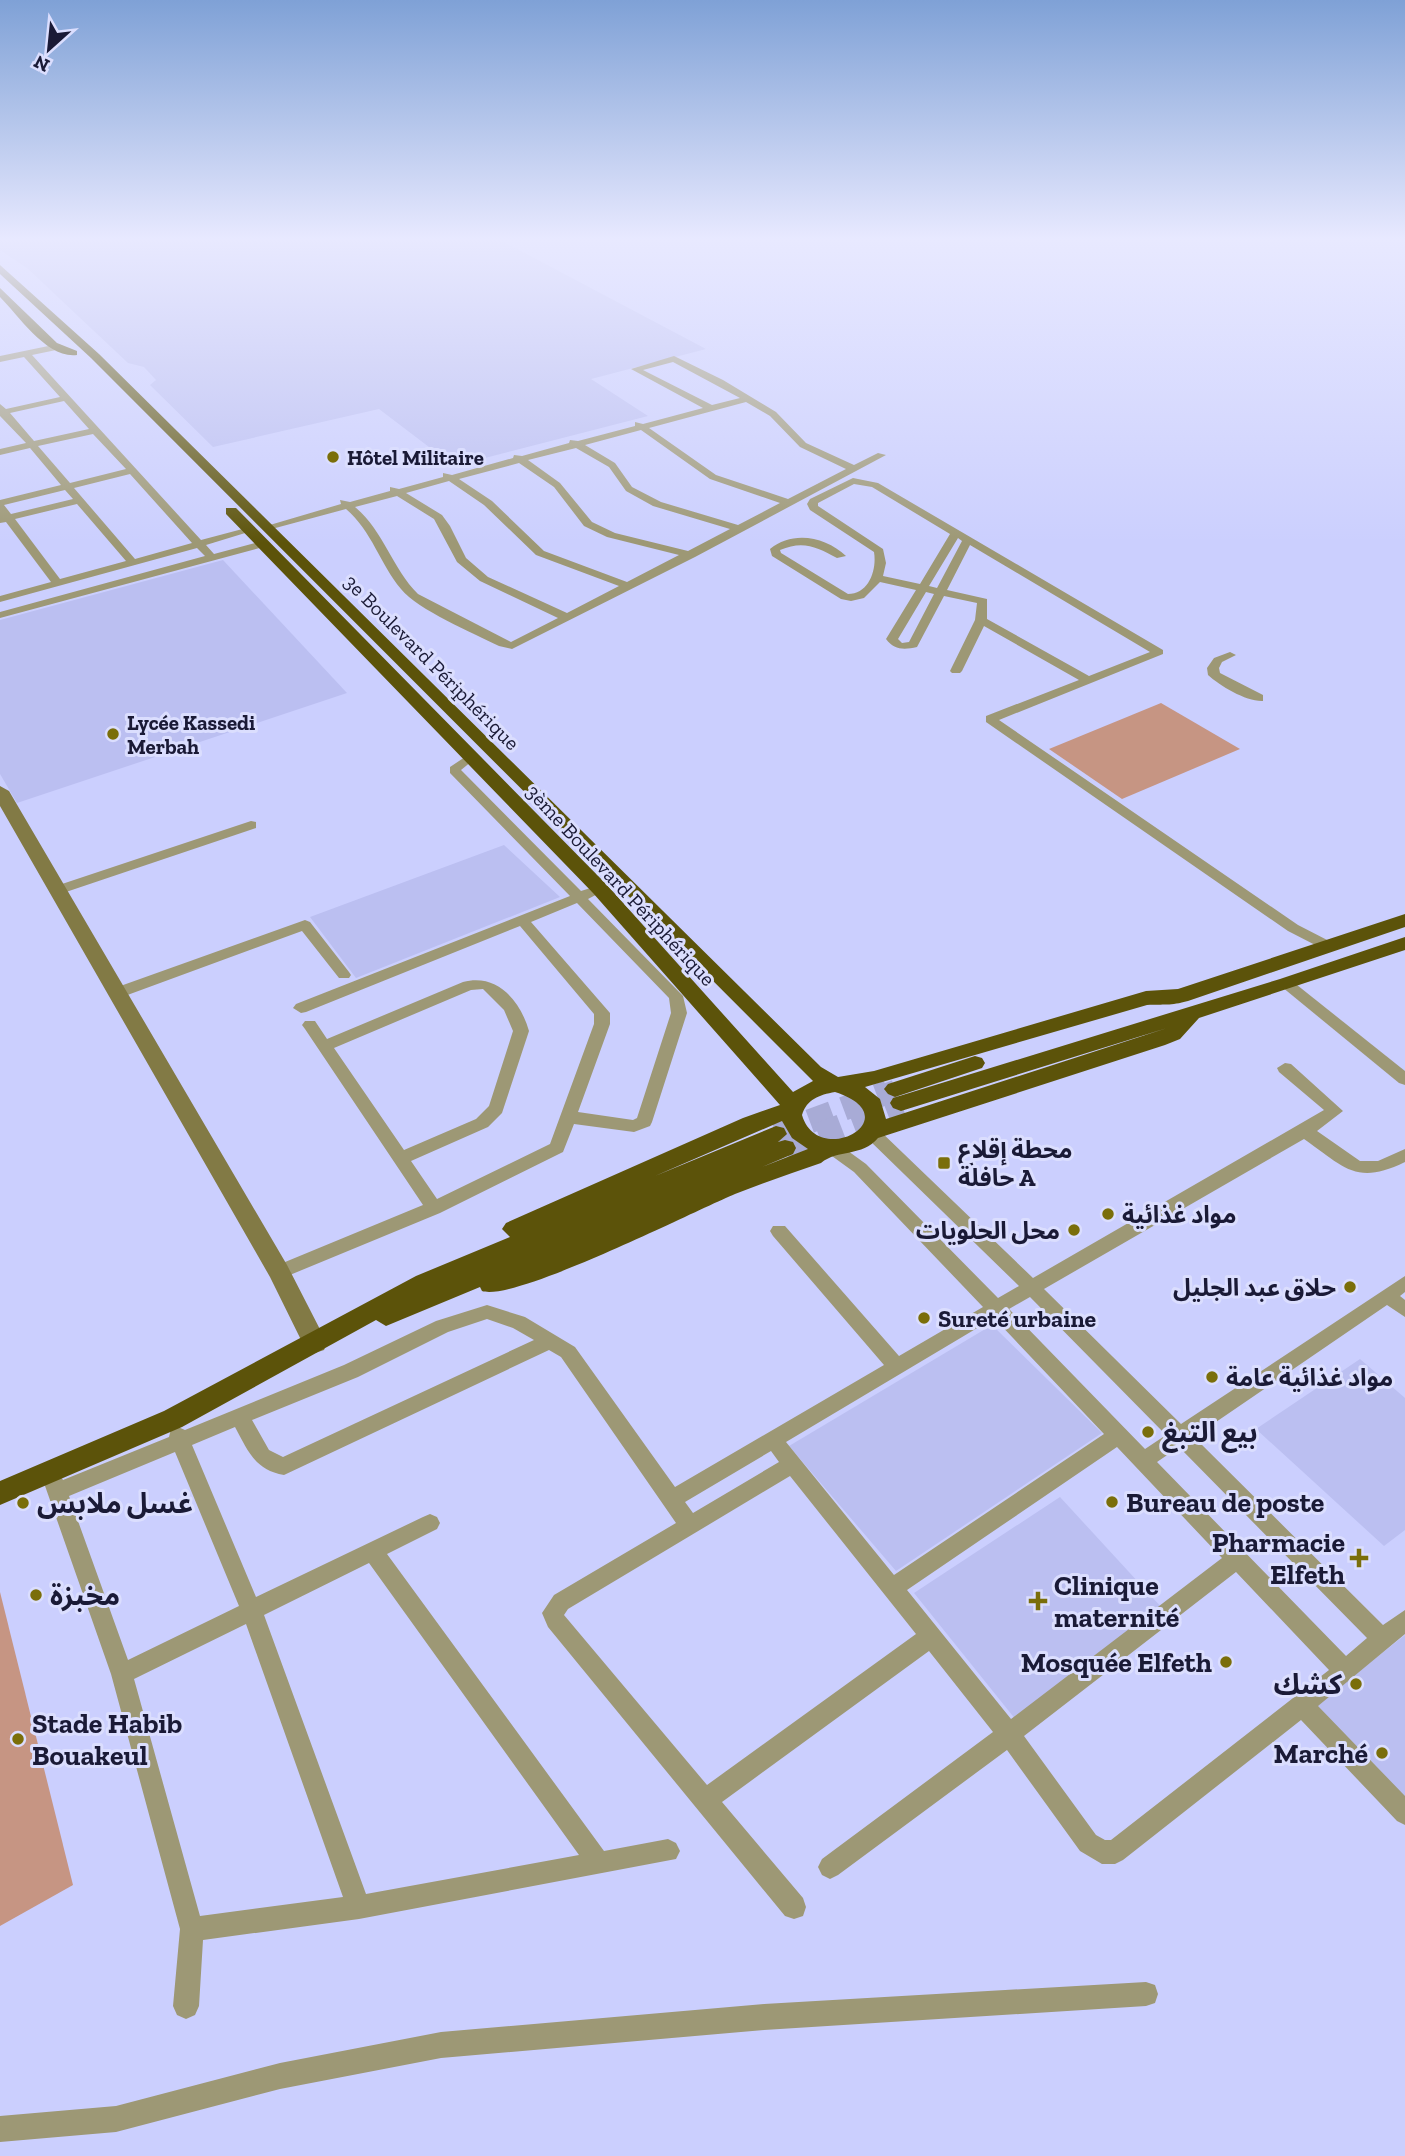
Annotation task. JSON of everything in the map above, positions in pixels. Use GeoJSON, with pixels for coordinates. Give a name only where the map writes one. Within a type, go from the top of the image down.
{"type":"FeatureCollection","features":[{"type":"Feature","properties":{"kind":"highway"},"geometry":{"type":"LineString","coordinates":[[50,342],[53,345],[74,350],[88,342]]}},
{"type":"Feature","properties":{"kind":"highway","name":"3ème Boulevard Périphérique"},"geometry":{"type":"LineString","coordinates":[[65,342],[224,494],[262,526],[263,544],[600,889],[766,1075],[792,1108]]}},
{"type":"Feature","properties":{"kind":"highway"},"geometry":{"type":"LineString","coordinates":[[66,342],[74,350]]}},
{"type":"Feature","properties":{"kind":"highway","name":"3e Boulevard Périphérique"},"geometry":{"type":"LineString","coordinates":[[262,526],[280,539],[814,1072],[838,1086]]}},
{"type":"Feature","properties":{"kind":"highway"},"geometry":{"type":"LineString","coordinates":[[263,544],[280,539]]}},
{"type":"Feature","properties":{"kind":"highway"},"geometry":{"type":"LineString","coordinates":[[898,1096],[1188,1004],[1328,946],[1405,920]]}},
{"type":"Feature","properties":{"kind":"highway"},"geometry":{"type":"LineString","coordinates":[[829,1147],[811,1141],[799,1133],[792,1121],[792,1108],[800,1096],[812,1089],[874,1078],[1127,1003],[1146,999],[1188,1004],[1287,984],[1405,943]]}},
{"type":"Feature","properties":{"kind":"highway"},"geometry":{"type":"LineString","coordinates":[[448,1292],[529,1275],[727,1188],[813,1157],[829,1147],[858,1143],[873,1132],[1158,1040],[1173,1034],[1188,1004]]}},
{"type":"Feature","properties":{"kind":"highway"},"geometry":{"type":"LineString","coordinates":[[814,1072],[837,1079],[874,1078]]}},
{"type":"Feature","properties":{"kind":"highway"},"geometry":{"type":"LineString","coordinates":[[751,1124],[767,1101],[766,1075]]}},
{"type":"Feature","properties":{"kind":"highway"},"geometry":{"type":"LineString","coordinates":[[838,1086],[859,1092],[872,1103],[877,1117],[873,1132]]}},
{"type":"Feature","properties":{"kind":"highway"},"geometry":{"type":"LineString","coordinates":[[0,1493],[53,1482],[177,1431],[315,1343],[424,1283],[488,1241],[792,1108]]}},
{"type":"Feature","properties":{"kind":"highway"},"geometry":{"type":"LineString","coordinates":[[315,1343],[448,1292],[781,1141],[424,1283]]}},
{"type":"Feature","properties":{"kind":"street"},"geometry":{"type":"LineString","coordinates":[[0,359],[74,350]]}},
{"type":"Feature","properties":{"kind":"street"},"geometry":{"type":"LineString","coordinates":[[26,354],[211,557]]}},
{"type":"Feature","properties":{"kind":"street"},"geometry":{"type":"LineString","coordinates":[[712,409],[635,369],[674,359],[774,414],[803,444],[854,469]]}},
{"type":"Feature","properties":{"kind":"street"},"geometry":{"type":"LineString","coordinates":[[67,398],[1,410],[132,562]]}},
{"type":"Feature","properties":{"kind":"street"},"geometry":{"type":"LineString","coordinates":[[0,599],[346,503],[746,399]]}},
{"type":"Feature","properties":{"kind":"street"},"geometry":{"type":"LineString","coordinates":[[640,425],[713,477],[789,503]]}},
{"type":"Feature","properties":{"kind":"street"},"geometry":{"type":"LineString","coordinates":[[0,452],[97,430]]}},
{"type":"Feature","properties":{"kind":"street"},"geometry":{"type":"LineString","coordinates":[[575,443],[612,465],[629,489],[657,504],[741,529]]}},
{"type":"Feature","properties":{"kind":"street"},"geometry":{"type":"LineString","coordinates":[[346,503],[370,527],[404,586],[414,596],[503,644],[512,646],[881,455]]}},
{"type":"Feature","properties":{"kind":"street"},"geometry":{"type":"LineString","coordinates":[[518,458],[557,485],[581,517],[598,530],[691,555]]}},
{"type":"Feature","properties":{"kind":"street"},"geometry":{"type":"LineString","coordinates":[[57,583],[4,519],[0,505],[131,471]]}},
{"type":"Feature","properties":{"kind":"street"},"geometry":{"type":"LineString","coordinates":[[448,476],[488,503],[540,553],[628,586]]}},
{"type":"Feature","properties":{"kind":"street"},"geometry":{"type":"LineString","coordinates":[[841,556],[815,541],[804,539],[791,540],[775,549],[776,554],[845,597],[853,598],[866,594],[877,578],[881,563],[879,551],[814,508],[812,504],[853,481],[867,482],[957,531],[1159,652],[990,719],[1293,928],[1328,946]]}},
{"type":"Feature","properties":{"kind":"street"},"geometry":{"type":"LineString","coordinates":[[395,490],[438,517],[461,560],[484,579],[568,618]]}},
{"type":"Feature","properties":{"kind":"street"},"geometry":{"type":"LineString","coordinates":[[4,519],[78,501]]}},
{"type":"Feature","properties":{"kind":"street"},"geometry":{"type":"LineString","coordinates":[[957,531],[892,639],[900,646],[913,645],[969,538]]}},
{"type":"Feature","properties":{"kind":"street"},"geometry":{"type":"LineString","coordinates":[[0,615],[263,544]]}},
{"type":"Feature","properties":{"kind":"street"},"geometry":{"type":"LineString","coordinates":[[877,578],[984,601],[981,620],[956,671]]}},
{"type":"Feature","properties":{"kind":"street"},"geometry":{"type":"LineString","coordinates":[[981,620],[1088,680]]}},
{"type":"Feature","properties":{"kind":"street"},"geometry":{"type":"LineString","coordinates":[[1230,655],[1218,660],[1213,668],[1214,675],[1259,698]]}},
{"type":"Feature","properties":{"kind":"street"},"geometry":{"type":"LineString","coordinates":[[471,757],[454,770],[676,996],[679,1013],[644,1122],[634,1126],[568,1117]]}},
{"type":"Feature","properties":{"kind":"street"},"geometry":{"type":"LineString","coordinates":[[0,791],[279,1272],[315,1343]]}},
{"type":"Feature","properties":{"kind":"street"},"geometry":{"type":"LineString","coordinates":[[58,891],[251,825]]}},
{"type":"Feature","properties":{"kind":"street"},"geometry":{"type":"LineString","coordinates":[[301,1008],[600,889]]}},
{"type":"Feature","properties":{"kind":"street"},"geometry":{"type":"LineString","coordinates":[[279,1272],[434,1208],[557,1148],[602,1024],[602,1013],[523,921]]}},
{"type":"Feature","properties":{"kind":"street"},"geometry":{"type":"LineString","coordinates":[[117,993],[305,925],[344,975]]}},
{"type":"Feature","properties":{"kind":"street"},"geometry":{"type":"LineString","coordinates":[[324,1046],[468,985],[480,983],[493,987],[520,1022],[520,1031],[496,1109],[490,1117],[400,1159]]}},
{"type":"Feature","properties":{"kind":"street"},"geometry":{"type":"LineString","coordinates":[[1287,984],[1405,1079]]}},
{"type":"Feature","properties":{"kind":"street"},"geometry":{"type":"LineString","coordinates":[[310,1025],[434,1208]]}},
{"type":"Feature","properties":{"kind":"street"},"geometry":{"type":"LineString","coordinates":[[671,1500],[1335,1111],[1284,1068]]}},
{"type":"Feature","properties":{"kind":"street"},"geometry":{"type":"LineString","coordinates":[[1305,1131],[1357,1167],[1380,1167],[1405,1155]]}},
{"type":"Feature","properties":{"kind":"street"},"geometry":{"type":"LineString","coordinates":[[873,1132],[1381,1637]]}},
{"type":"Feature","properties":{"kind":"street"},"geometry":{"type":"LineString","coordinates":[[829,1147],[860,1168],[1345,1671]]}},
{"type":"Feature","properties":{"kind":"street"},"geometry":{"type":"LineString","coordinates":[[779,1231],[897,1366]]}},
{"type":"Feature","properties":{"kind":"street"},"geometry":{"type":"LineString","coordinates":[[1143,1461],[1405,1283]]}},
{"type":"Feature","properties":{"kind":"street"},"geometry":{"type":"LineString","coordinates":[[1387,1294],[1405,1310]]}},
{"type":"Feature","properties":{"kind":"street"},"geometry":{"type":"LineString","coordinates":[[359,1907],[251,1610],[177,1431],[240,1417],[351,1371],[442,1326],[488,1312],[519,1322],[556,1342],[568,1352],[689,1524]]}},
{"type":"Feature","properties":{"kind":"street"},"geometry":{"type":"LineString","coordinates":[[240,1417],[263,1460],[271,1466],[284,1466],[550,1341]]}},
{"type":"Feature","properties":{"kind":"street"},"geometry":{"type":"LineString","coordinates":[[892,1588],[1118,1435]]}},
{"type":"Feature","properties":{"kind":"street"},"geometry":{"type":"LineString","coordinates":[[774,1441],[1009,1734],[1088,1843],[1102,1852],[1115,1852],[1345,1671],[1381,1637],[1405,1619]]}},
{"type":"Feature","properties":{"kind":"street"},"geometry":{"type":"LineString","coordinates":[[793,1464],[561,1602],[553,1613],[555,1620],[707,1799],[794,1907]]}},
{"type":"Feature","properties":{"kind":"street"},"geometry":{"type":"LineString","coordinates":[[53,1482],[122,1674],[192,1929],[186,2006]]}},
{"type":"Feature","properties":{"kind":"street"},"geometry":{"type":"LineString","coordinates":[[122,1674],[430,1523]]}},
{"type":"Feature","properties":{"kind":"street"},"geometry":{"type":"LineString","coordinates":[[374,1552],[598,1862]]}},
{"type":"Feature","properties":{"kind":"street"},"geometry":{"type":"LineString","coordinates":[[830,1867],[1237,1559]]}},
{"type":"Feature","properties":{"kind":"street"},"geometry":{"type":"LineString","coordinates":[[707,1799],[931,1636]]}},
{"type":"Feature","properties":{"kind":"street"},"geometry":{"type":"LineString","coordinates":[[1301,1704],[1405,1813]]}},
{"type":"Feature","properties":{"kind":"street"},"geometry":{"type":"LineString","coordinates":[[192,1929],[359,1907],[668,1851]]}},
{"type":"Feature","properties":{"kind":"street"},"geometry":{"type":"LineString","coordinates":[[0,2129],[116,2119],[280,2076],[441,2045],[764,2017],[1146,1994]]}},
{"type":"Feature","properties":{"kind":"shaded area"},"geometry":{"type":"Polygon","coordinates":[[[105,342],[692,342],[706,349],[591,379],[648,416],[454,466],[379,409],[213,447],[150,385],[156,380],[144,367],[128,363],[105,342]]]}},
{"type":"Feature","properties":{"kind":"shaded area","name":"Lycée Kassedi Merbah"},"geometry":{"type":"Polygon","coordinates":[[[223,560],[347,693],[17,803],[0,774],[0,620],[223,560]]]}},
{"type":"Feature","properties":{"kind":"shaded area"},"geometry":{"type":"Polygon","coordinates":[[[1161,703],[1240,749],[1122,799],[1049,749],[1161,703]]]}},
{"type":"Feature","properties":{"kind":"shaded area"},"geometry":{"type":"Polygon","coordinates":[[[504,845],[560,897],[356,978],[310,917],[504,845]]]}},
{"type":"Feature","properties":{"kind":"shaded area"},"geometry":{"type":"Polygon","coordinates":[[[992,1325],[1102,1433],[896,1571],[789,1446],[992,1325]]]}},
{"type":"Feature","properties":{"kind":"shaded area"},"geometry":{"type":"Polygon","coordinates":[[[1360,1359],[1405,1398],[1405,1530],[1384,1546],[1256,1429],[1360,1359]]]}},
{"type":"Feature","properties":{"kind":"shaded area","name":"Clinique maternité"},"geometry":{"type":"Polygon","coordinates":[[[1060,1497],[1163,1609],[1016,1720],[914,1593],[1060,1497]]]}},
{"type":"Feature","properties":{"kind":"shaded area","name":"Stade Habib Bouakeul"},"geometry":{"type":"Polygon","coordinates":[[[0,1592],[73,1885],[0,1926],[0,1592]]]}},
{"type":"Feature","properties":{"kind":"shaded area","name":"Marché"},"geometry":{"type":"Polygon","coordinates":[[[1405,1635],[1405,1800],[1315,1706],[1405,1635]]]}},
{"type":"Feature","properties":{"kind":"tunnel"},"geometry":{"type":"LineString","coordinates":[[884,1093],[895,1089]]}},
{"type":"Feature","properties":{"kind":"tunnel"},"geometry":{"type":"LineString","coordinates":[[776,1134],[888,1092]]}},
{"type":"Feature","properties":{"kind":"tunnel"},"geometry":{"type":"LineString","coordinates":[[785,1148],[901,1103]]}},
{"type":"Feature","properties":{"kind":"place","name":"Hôtel Militaire"},"geometry":{"type":"Point","coordinates":[333,457]}},
{"type":"Feature","properties":{"kind":"place","name":"Lycée Kassedi Merbah"},"geometry":{"type":"Point","coordinates":[113,734]}},
{"type":"Feature","properties":{"kind":"place","name":"محطة إقلاع حافلة A"},"geometry":{"type":"Point","coordinates":[944,1163]}},
{"type":"Feature","properties":{"kind":"place","name":"مواد غذائية"},"geometry":{"type":"Point","coordinates":[1108,1214]}},
{"type":"Feature","properties":{"kind":"place","name":"محل الحلويات"},"geometry":{"type":"Point","coordinates":[1074,1230]}},
{"type":"Feature","properties":{"kind":"place","name":"حلاق عبد الجليل"},"geometry":{"type":"Point","coordinates":[1350,1287]}},
{"type":"Feature","properties":{"kind":"place","name":"Sureté urbaine"},"geometry":{"type":"Point","coordinates":[924,1318]}},
{"type":"Feature","properties":{"kind":"place","name":"مواد غذائية عامة"},"geometry":{"type":"Point","coordinates":[1212,1377]}},
{"type":"Feature","properties":{"kind":"place","name":"بيع التبغ"},"geometry":{"type":"Point","coordinates":[1148,1432]}},
{"type":"Feature","properties":{"kind":"place","name":"Bureau de poste"},"geometry":{"type":"Point","coordinates":[1112,1502]}},
{"type":"Feature","properties":{"kind":"place","name":"غسل ملابس"},"geometry":{"type":"Point","coordinates":[23,1503]}},
{"type":"Feature","properties":{"kind":"place","name":"Pharmacie Elfeth"},"geometry":{"type":"Point","coordinates":[1359,1558]}},
{"type":"Feature","properties":{"kind":"place","name":"مخبزة"},"geometry":{"type":"Point","coordinates":[36,1595]}},
{"type":"Feature","properties":{"kind":"place","name":"Clinique maternité"},"geometry":{"type":"Point","coordinates":[1038,1601]}},
{"type":"Feature","properties":{"kind":"place","name":"Mosquée Elfeth"},"geometry":{"type":"Point","coordinates":[1226,1662]}},
{"type":"Feature","properties":{"kind":"place","name":"كشك"},"geometry":{"type":"Point","coordinates":[1356,1684]}},
{"type":"Feature","properties":{"kind":"place","name":"Stade Habib Bouakeul"},"geometry":{"type":"Point","coordinates":[18,1739]}},
{"type":"Feature","properties":{"kind":"place","name":"Marché"},"geometry":{"type":"Point","coordinates":[1382,1753]}}]}
